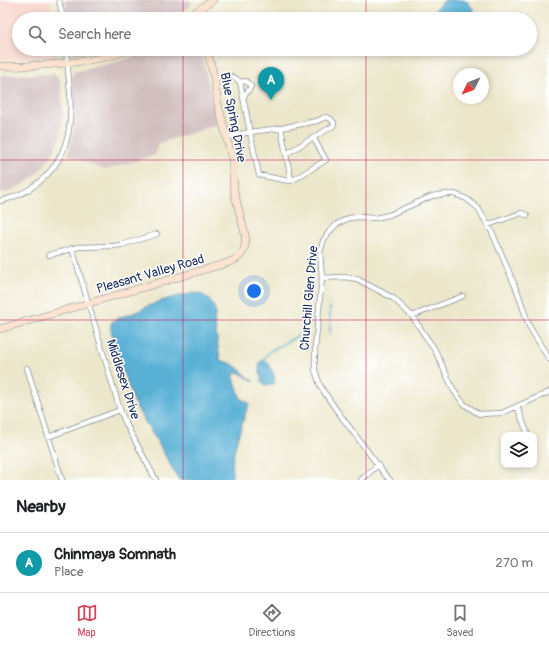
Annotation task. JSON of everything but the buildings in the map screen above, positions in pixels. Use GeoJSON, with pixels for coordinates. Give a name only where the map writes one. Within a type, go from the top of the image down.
{"type":"FeatureCollection","features":[{"type":"Feature","properties":{"kind":"street"},"geometry":{"type":"LineString","coordinates":[[59,0],[62,12]]}},
{"type":"Feature","properties":{"kind":"street"},"geometry":{"type":"LineString","coordinates":[[199,12],[214,0]]}},
{"type":"Feature","properties":{"kind":"street"},"geometry":{"type":"LineString","coordinates":[[0,201],[14,197],[32,188],[51,171],[62,153],[68,138],[71,117],[66,56]]}},
{"type":"Feature","properties":{"kind":"street"},"geometry":{"type":"LineString","coordinates":[[0,66],[19,67],[67,63],[109,56]]}},
{"type":"Feature","properties":{"kind":"street","name":"Blue Spring Drive"},"geometry":{"type":"LineString","coordinates":[[209,56],[218,104],[232,159],[234,191]]}},
{"type":"Feature","properties":{"kind":"street"},"geometry":{"type":"LineString","coordinates":[[214,79],[230,76],[236,78],[240,82],[259,175],[291,180],[326,160],[314,139],[311,139]]}},
{"type":"Feature","properties":{"kind":"street"},"geometry":{"type":"LineString","coordinates":[[240,82],[246,81],[251,86],[250,90],[243,98]]}},
{"type":"Feature","properties":{"kind":"street"},"geometry":{"type":"LineString","coordinates":[[227,137],[250,132],[282,128],[317,121],[323,118],[328,118],[332,121],[334,124],[333,126],[286,154]]}},
{"type":"Feature","properties":{"kind":"street"},"geometry":{"type":"LineString","coordinates":[[282,128],[291,180]]}},
{"type":"Feature","properties":{"kind":"street","name":"Pleasant Valley Road"},"geometry":{"type":"LineString","coordinates":[[0,329],[235,260],[244,250],[246,240],[234,191]]}},
{"type":"Feature","properties":{"kind":"street","name":"Churchill Glen Drive"},"geometry":{"type":"LineString","coordinates":[[390,480],[334,408],[324,392],[317,376],[314,349],[322,278],[320,253],[323,241],[337,224],[349,218],[381,217],[432,196],[455,194],[467,199],[478,208],[488,225],[518,293],[528,326],[549,359]]}},
{"type":"Feature","properties":{"kind":"street"},"geometry":{"type":"LineString","coordinates":[[488,225],[522,213],[527,215]]}},
{"type":"Feature","properties":{"kind":"street"},"geometry":{"type":"LineString","coordinates":[[48,255],[72,248],[86,246],[121,245],[157,234]]}},
{"type":"Feature","properties":{"kind":"street","name":"Middlesex Drive"},"geometry":{"type":"LineString","coordinates":[[72,248],[120,410],[156,480]]}},
{"type":"Feature","properties":{"kind":"street"},"geometry":{"type":"LineString","coordinates":[[322,278],[344,276],[357,279],[393,298],[412,316],[434,348],[454,391],[464,404],[479,414],[502,413],[549,392]]}},
{"type":"Feature","properties":{"kind":"street"},"geometry":{"type":"LineString","coordinates":[[412,316],[463,296]]}},
{"type":"Feature","properties":{"kind":"street"},"geometry":{"type":"LineString","coordinates":[[27,368],[62,480]]}},
{"type":"Feature","properties":{"kind":"street"},"geometry":{"type":"LineString","coordinates":[[517,406],[527,432]]}},
{"type":"Feature","properties":{"kind":"street"},"geometry":{"type":"LineString","coordinates":[[48,437],[120,410]]}},
{"type":"Feature","properties":{"kind":"street"},"geometry":{"type":"LineString","coordinates":[[360,480],[378,465]]}},
{"type":"Feature","properties":{"kind":"shaded area"},"geometry":{"type":"Polygon","coordinates":[[[0,0],[50,0],[53,12],[12,12],[12,56],[55,56],[52,58],[0,59],[0,0]]]}},
{"type":"Feature","properties":{"kind":"shaded area"},"geometry":{"type":"Polygon","coordinates":[[[65,0],[189,0],[192,5],[180,12],[66,12],[65,0]]]}},
{"type":"Feature","properties":{"kind":"shaded area"},"geometry":{"type":"Polygon","coordinates":[[[134,56],[202,56],[217,125],[159,143],[155,155],[105,170],[68,154],[75,126],[75,101],[72,78],[74,72],[134,56]]]}},
{"type":"Feature","properties":{"kind":"shaded area"},"geometry":{"type":"Polygon","coordinates":[[[54,74],[60,79],[62,95],[63,119],[60,138],[51,157],[39,172],[24,184],[8,192],[0,193],[0,75],[54,74]]]}},
{"type":"Feature","properties":{"kind":"water"},"geometry":{"type":"Polygon","coordinates":[[[446,0],[466,0],[474,12],[434,12],[440,4],[446,0]]]}},
{"type":"Feature","properties":{"kind":"water"},"geometry":{"type":"Polygon","coordinates":[[[195,293],[207,297],[215,310],[216,314],[214,318],[220,360],[232,364],[254,382],[238,372],[234,375],[241,399],[249,403],[234,450],[232,480],[179,480],[135,404],[124,374],[111,330],[111,323],[120,317],[150,305],[195,293]]]}},
{"type":"Feature","properties":{"kind":"water"},"geometry":{"type":"Polygon","coordinates":[[[264,360],[268,362],[274,375],[275,382],[273,385],[265,385],[262,382],[259,368],[260,362],[264,360]]]}},
{"type":"Feature","properties":{"kind":"waterway"},"geometry":{"type":"LineString","coordinates":[[330,307],[330,335]]}},
{"type":"Feature","properties":{"kind":"waterway"},"geometry":{"type":"LineString","coordinates":[[264,360],[270,351],[305,332]]}},
{"type":"Feature","properties":{"kind":"place","name":"Chinmaya Somnath"},"geometry":{"type":"Point","coordinates":[271,100]}}]}
